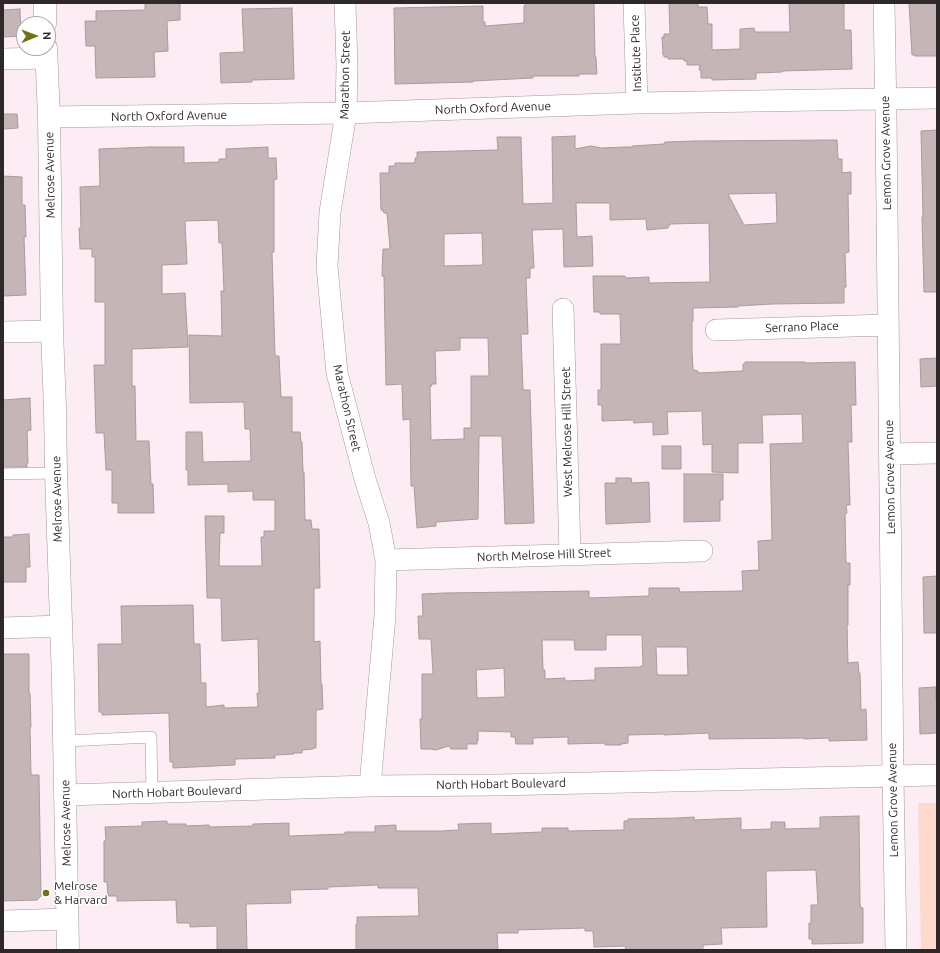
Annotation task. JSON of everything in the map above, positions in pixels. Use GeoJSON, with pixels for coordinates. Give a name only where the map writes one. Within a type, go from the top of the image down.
{"type":"FeatureCollection","features":[{"type":"Feature","properties":{"kind":"main road"},"geometry":{"type":"LineString","coordinates":[[45,3],[45,16]]}},
{"type":"Feature","properties":{"kind":"main road","name":"Melrose Avenue"},"geometry":{"type":"LineString","coordinates":[[46,56],[49,117],[52,331],[64,741],[68,950]]}},
{"type":"Feature","properties":{"kind":"street","name":"Marathon Street"},"geometry":{"type":"LineString","coordinates":[[345,3],[347,66],[346,114],[330,212],[327,266],[337,373],[363,472],[379,523],[386,560],[385,616],[370,786]]}},
{"type":"Feature","properties":{"kind":"street","name":"Institute Place"},"geometry":{"type":"LineString","coordinates":[[634,3],[637,103]]}},
{"type":"Feature","properties":{"kind":"street","name":"Lemon Grove Avenue"},"geometry":{"type":"LineString","coordinates":[[884,3],[896,950]]}},
{"type":"Feature","properties":{"kind":"street"},"geometry":{"type":"LineString","coordinates":[[3,59],[24,56]]}},
{"type":"Feature","properties":{"kind":"street","name":"North Oxford Avenue"},"geometry":{"type":"LineString","coordinates":[[49,117],[346,114],[637,103],[937,98]]}},
{"type":"Feature","properties":{"kind":"street","name":"West Melrose Hill Street"},"geometry":{"type":"LineString","coordinates":[[563,309],[570,554]]}},
{"type":"Feature","properties":{"kind":"street","name":"Serrano Place"},"geometry":{"type":"LineString","coordinates":[[716,330],[888,325]]}},
{"type":"Feature","properties":{"kind":"street"},"geometry":{"type":"LineString","coordinates":[[3,332],[52,331]]}},
{"type":"Feature","properties":{"kind":"street"},"geometry":{"type":"LineString","coordinates":[[890,454],[937,453]]}},
{"type":"Feature","properties":{"kind":"street","name":"North Melrose Hill Street"},"geometry":{"type":"LineString","coordinates":[[386,560],[702,551]]}},
{"type":"Feature","properties":{"kind":"street"},"geometry":{"type":"LineString","coordinates":[[3,628],[60,626]]}},
{"type":"Feature","properties":{"kind":"street","name":"North Hobart Boulevard"},"geometry":{"type":"LineString","coordinates":[[65,795],[370,786],[498,785],[937,775]]}},
{"type":"Feature","properties":{"kind":"street"},"geometry":{"type":"LineString","coordinates":[[3,921],[67,919]]}},
{"type":"Feature","properties":{"kind":"lane"},"geometry":{"type":"LineString","coordinates":[[3,474],[56,473]]}},
{"type":"Feature","properties":{"kind":"lane"},"geometry":{"type":"LineString","coordinates":[[64,741],[151,737],[152,793]]}},
{"type":"Feature","properties":{"kind":"shaded area"},"geometry":{"type":"Polygon","coordinates":[[[918,803],[937,803],[937,950],[921,950],[918,803]]]}},
{"type":"Feature","properties":{"kind":"building"},"geometry":{"type":"Polygon","coordinates":[[[145,3],[180,3],[180,20],[167,21],[168,51],[154,52],[155,77],[96,78],[95,46],[86,46],[85,21],[96,21],[96,11],[145,10],[145,3]]]}},
{"type":"Feature","properties":{"kind":"building"},"geometry":{"type":"Polygon","coordinates":[[[525,3],[594,3],[595,57],[597,74],[579,74],[579,76],[533,76],[533,78],[473,82],[395,84],[394,8],[483,6],[483,22],[485,22],[485,26],[524,23],[525,3]]]}},
{"type":"Feature","properties":{"kind":"building"},"geometry":{"type":"Polygon","coordinates":[[[669,3],[698,3],[698,7],[707,7],[708,24],[712,24],[712,50],[740,49],[740,29],[754,28],[755,32],[790,32],[789,3],[844,3],[844,30],[851,30],[852,69],[756,73],[756,79],[712,80],[712,78],[701,78],[701,70],[699,70],[700,65],[687,65],[687,61],[684,61],[684,59],[668,59],[668,57],[664,57],[663,55],[662,37],[664,37],[664,34],[670,34],[669,3]]]}},
{"type":"Feature","properties":{"kind":"building"},"geometry":{"type":"Polygon","coordinates":[[[909,3],[937,3],[937,56],[912,55],[909,3]]]}},
{"type":"Feature","properties":{"kind":"building"},"geometry":{"type":"Polygon","coordinates":[[[292,8],[294,79],[252,80],[252,82],[221,83],[220,53],[244,52],[242,9],[292,8]]]}},
{"type":"Feature","properties":{"kind":"building"},"geometry":{"type":"Polygon","coordinates":[[[20,9],[20,16],[16,16],[16,36],[3,37],[3,10],[20,9]]]}},
{"type":"Feature","properties":{"kind":"building"},"geometry":{"type":"Polygon","coordinates":[[[3,114],[17,114],[18,128],[3,129],[3,114]]]}},
{"type":"Feature","properties":{"kind":"building"},"geometry":{"type":"Polygon","coordinates":[[[937,130],[937,292],[924,292],[921,131],[937,130]]]}},
{"type":"Feature","properties":{"kind":"building"},"geometry":{"type":"Polygon","coordinates":[[[575,136],[575,149],[591,146],[601,148],[632,147],[664,144],[665,142],[837,140],[838,159],[842,159],[842,173],[851,172],[851,194],[848,194],[849,252],[845,253],[846,287],[844,287],[844,303],[772,304],[738,307],[693,308],[692,351],[693,370],[698,371],[698,373],[743,371],[743,364],[745,364],[745,362],[855,362],[856,405],[851,405],[852,442],[848,442],[850,505],[846,505],[847,513],[845,514],[846,563],[850,563],[847,625],[848,663],[858,662],[860,673],[861,710],[866,709],[867,740],[829,741],[829,738],[709,739],[709,733],[628,735],[628,743],[621,745],[605,745],[605,743],[568,744],[568,737],[533,738],[533,744],[516,744],[515,737],[511,737],[511,732],[478,731],[477,744],[467,744],[467,749],[451,749],[449,746],[436,750],[421,749],[420,719],[422,719],[422,674],[433,674],[431,639],[419,639],[418,616],[423,616],[422,594],[589,591],[589,598],[649,596],[649,588],[679,588],[680,592],[743,591],[742,571],[759,570],[758,541],[772,540],[770,444],[803,443],[802,414],[762,415],[763,443],[738,443],[738,473],[712,472],[712,444],[703,445],[702,411],[667,412],[668,434],[653,435],[653,422],[634,423],[633,420],[602,421],[602,405],[598,405],[598,390],[601,390],[601,344],[621,344],[620,314],[600,314],[600,312],[594,312],[593,276],[625,276],[626,278],[649,277],[649,283],[710,282],[709,223],[670,224],[668,228],[647,230],[646,219],[610,220],[610,203],[576,203],[577,237],[592,236],[593,266],[564,267],[563,229],[532,230],[534,268],[530,268],[530,278],[526,278],[528,334],[521,334],[523,390],[530,390],[534,523],[505,524],[502,436],[479,436],[478,519],[436,522],[436,526],[417,528],[414,486],[411,486],[410,419],[403,420],[402,384],[386,385],[384,276],[382,276],[383,249],[390,248],[387,213],[384,213],[383,210],[381,210],[380,173],[389,173],[389,166],[395,166],[395,163],[415,163],[417,152],[498,150],[497,137],[521,137],[523,204],[553,203],[552,137],[575,136]],[[776,193],[728,194],[744,225],[777,223],[776,193]],[[482,233],[444,234],[444,266],[483,265],[482,233]],[[460,338],[460,350],[435,351],[436,384],[431,384],[432,386],[430,386],[431,440],[464,439],[464,428],[471,428],[471,376],[489,376],[488,338],[460,338]],[[606,635],[606,650],[575,650],[574,640],[542,640],[543,670],[545,670],[545,679],[565,678],[565,681],[595,680],[595,668],[643,666],[642,635],[606,635]],[[656,647],[657,675],[688,675],[687,647],[656,647]],[[504,668],[476,670],[477,698],[505,697],[504,668]]]}},
{"type":"Feature","properties":{"kind":"building"},"geometry":{"type":"Polygon","coordinates":[[[184,147],[184,163],[219,162],[219,159],[226,159],[226,149],[268,147],[268,158],[276,158],[277,179],[274,180],[274,252],[272,252],[275,356],[279,356],[281,397],[292,397],[292,432],[300,432],[302,442],[305,520],[311,520],[312,529],[319,529],[320,588],[314,588],[314,642],[320,641],[323,709],[316,710],[316,748],[302,750],[302,753],[275,755],[275,758],[235,759],[235,765],[173,768],[173,762],[170,762],[169,713],[102,715],[102,712],[99,712],[98,644],[122,644],[121,606],[193,605],[194,644],[200,644],[201,683],[206,683],[206,707],[224,705],[224,708],[258,707],[258,639],[222,641],[221,598],[207,598],[205,516],[224,516],[224,533],[220,533],[219,566],[262,566],[261,537],[264,537],[264,531],[275,531],[275,500],[253,500],[253,491],[228,492],[228,484],[188,485],[188,470],[186,470],[186,432],[202,432],[203,462],[251,461],[250,429],[245,429],[244,402],[190,403],[189,335],[222,336],[221,291],[224,291],[222,243],[219,243],[218,220],[185,221],[187,264],[162,265],[162,294],[185,293],[188,347],[132,349],[132,386],[135,386],[136,441],[149,441],[154,513],[118,513],[118,503],[112,503],[112,470],[106,470],[104,433],[96,433],[94,365],[105,365],[105,302],[95,302],[95,257],[92,257],[92,249],[80,249],[80,187],[100,186],[99,149],[184,147]]]}},
{"type":"Feature","properties":{"kind":"building"},"geometry":{"type":"Polygon","coordinates":[[[3,176],[22,177],[22,205],[25,205],[26,237],[24,237],[26,295],[3,296],[3,176]]]}},
{"type":"Feature","properties":{"kind":"building"},"geometry":{"type":"Polygon","coordinates":[[[937,358],[937,386],[921,387],[920,359],[937,358]]]}},
{"type":"Feature","properties":{"kind":"building"},"geometry":{"type":"Polygon","coordinates":[[[30,398],[31,430],[27,431],[27,467],[3,467],[3,400],[30,398]]]}},
{"type":"Feature","properties":{"kind":"building"},"geometry":{"type":"Polygon","coordinates":[[[662,446],[681,446],[681,469],[662,469],[662,446]]]}},
{"type":"Feature","properties":{"kind":"building"},"geometry":{"type":"Polygon","coordinates":[[[684,474],[723,474],[723,500],[720,500],[720,521],[684,522],[684,474]]]}},
{"type":"Feature","properties":{"kind":"building"},"geometry":{"type":"Polygon","coordinates":[[[616,478],[631,478],[632,483],[649,482],[650,522],[606,524],[605,483],[616,483],[616,478]]]}},
{"type":"Feature","properties":{"kind":"building"},"geometry":{"type":"Polygon","coordinates":[[[29,534],[30,567],[26,567],[26,582],[3,582],[3,537],[29,534]]]}},
{"type":"Feature","properties":{"kind":"building"},"geometry":{"type":"Polygon","coordinates":[[[937,576],[937,633],[924,633],[923,577],[937,576]]]}},
{"type":"Feature","properties":{"kind":"building"},"geometry":{"type":"Polygon","coordinates":[[[3,654],[29,654],[31,775],[39,775],[41,896],[37,900],[3,901],[3,654]]]}},
{"type":"Feature","properties":{"kind":"building"},"geometry":{"type":"Polygon","coordinates":[[[936,687],[937,733],[920,734],[919,688],[936,687]]]}},
{"type":"Feature","properties":{"kind":"building"},"geometry":{"type":"Polygon","coordinates":[[[859,816],[860,904],[861,908],[863,908],[863,943],[812,944],[812,939],[809,939],[809,923],[811,923],[811,905],[818,905],[816,870],[766,871],[767,927],[721,928],[722,944],[703,945],[703,950],[626,950],[625,946],[594,947],[593,931],[585,931],[585,928],[518,930],[518,933],[497,933],[498,950],[356,950],[357,917],[419,916],[418,888],[378,888],[378,885],[290,890],[291,903],[246,904],[247,950],[217,950],[217,926],[190,927],[190,923],[177,923],[176,900],[117,901],[117,896],[108,896],[107,882],[104,882],[104,841],[106,841],[105,827],[142,826],[142,822],[167,821],[167,824],[186,824],[186,826],[209,825],[209,827],[289,823],[289,836],[345,834],[345,832],[375,832],[375,826],[396,825],[396,831],[459,830],[458,824],[491,823],[491,834],[542,832],[542,828],[568,828],[568,831],[624,830],[624,821],[628,821],[628,819],[694,817],[694,820],[741,818],[741,830],[771,829],[771,822],[785,822],[785,829],[820,828],[820,817],[859,816]]]}},
{"type":"Feature","properties":{"kind":"place","name":"Melrose & Harvard"},"geometry":{"type":"Point","coordinates":[46,893]}}]}
